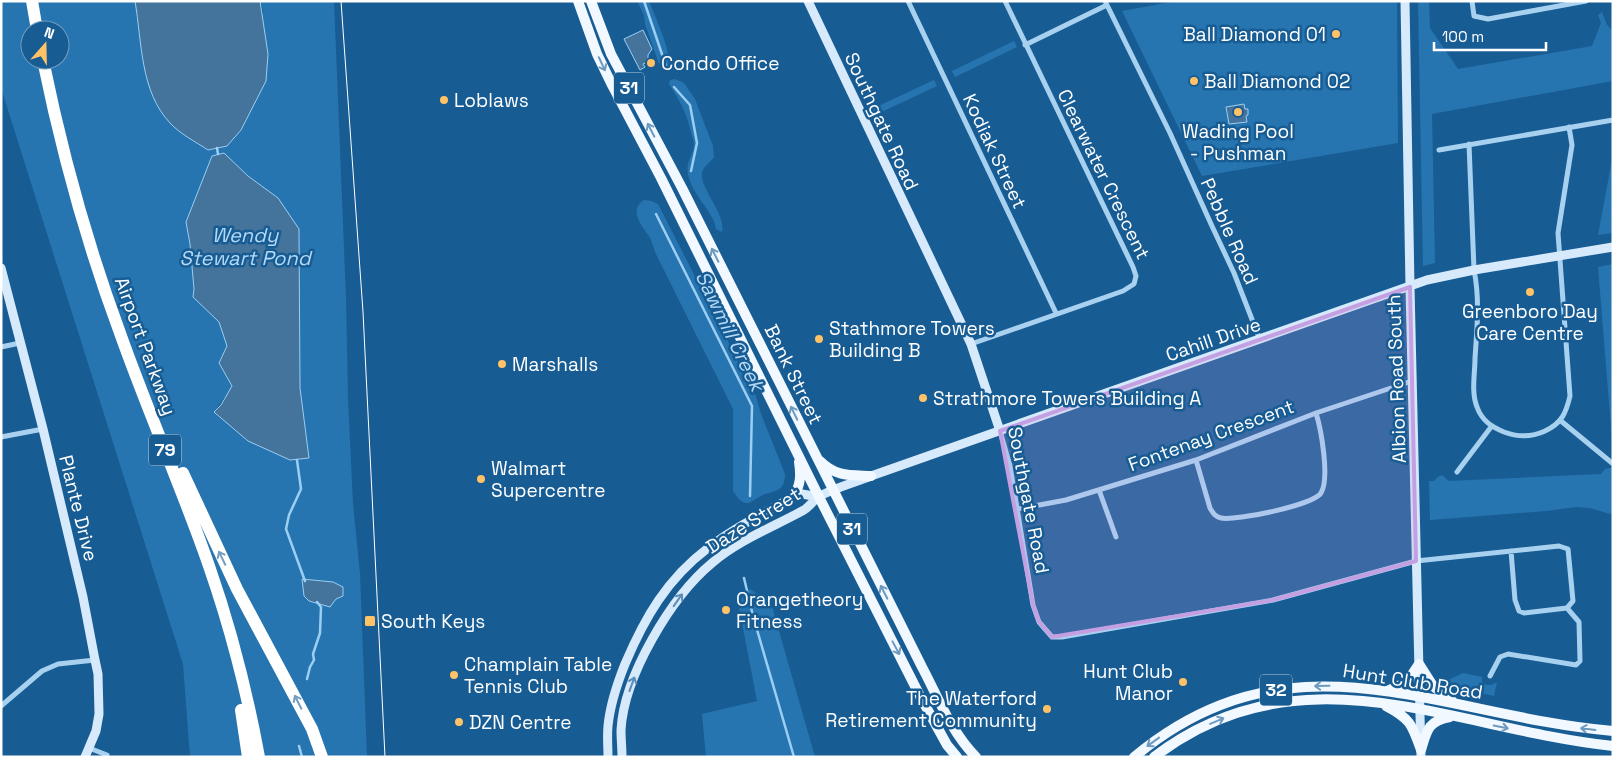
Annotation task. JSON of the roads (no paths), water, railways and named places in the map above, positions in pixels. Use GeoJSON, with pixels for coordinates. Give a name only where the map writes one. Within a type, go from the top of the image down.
{"type":"FeatureCollection","features":[{"type":"Feature","properties":{"kind":"highway"},"geometry":{"type":"LineString","coordinates":[[32,1],[35,20]]}},
{"type":"Feature","properties":{"kind":"highway","name":"Airport Parkway"},"geometry":{"type":"LineString","coordinates":[[45,70],[56,121],[79,209],[120,334],[186,500],[209,566],[242,675],[259,757]]}},
{"type":"Feature","properties":{"kind":"highway"},"geometry":{"type":"LineString","coordinates":[[120,334],[237,589],[300,705],[312,729],[322,757]]}},
{"type":"Feature","properties":{"kind":"highway"},"geometry":{"type":"LineString","coordinates":[[209,566],[238,688],[248,757]]}},
{"type":"Feature","properties":{"kind":"main road","name":"Bank Street"},"geometry":{"type":"LineString","coordinates":[[578,1],[597,54],[661,178],[798,456],[920,696],[947,745],[959,757]]}},
{"type":"Feature","properties":{"kind":"main road","name":"Bank Street"},"geometry":{"type":"LineString","coordinates":[[591,1],[612,54],[922,667],[952,724],[973,754]]}},
{"type":"Feature","properties":{"kind":"main road"},"geometry":{"type":"LineString","coordinates":[[661,178],[673,173]]}},
{"type":"Feature","properties":{"kind":"main road"},"geometry":{"type":"LineString","coordinates":[[793,497],[799,487],[800,479],[798,456]]}},
{"type":"Feature","properties":{"kind":"main road"},"geometry":{"type":"LineString","coordinates":[[815,456],[828,469],[840,474],[871,476]]}},
{"type":"Feature","properties":{"kind":"main road"},"geometry":{"type":"LineString","coordinates":[[856,571],[871,566]]}},
{"type":"Feature","properties":{"kind":"main road"},"geometry":{"type":"LineString","coordinates":[[1388,691],[1407,682],[1419,664],[1433,686],[1455,704]]}},
{"type":"Feature","properties":{"kind":"main road"},"geometry":{"type":"LineString","coordinates":[[909,672],[922,667]]}},
{"type":"Feature","properties":{"kind":"main road","name":"Hunt Club Road"},"geometry":{"type":"LineString","coordinates":[[1134,757],[1156,739],[1188,719],[1221,704],[1285,688],[1321,686],[1388,691],[1548,723],[1613,731]]}},
{"type":"Feature","properties":{"kind":"main road","name":"Hunt Club Road"},"geometry":{"type":"LineString","coordinates":[[1154,757],[1196,730],[1224,718],[1254,708],[1314,699],[1379,702],[1544,736],[1613,746]]}},
{"type":"Feature","properties":{"kind":"main road"},"geometry":{"type":"LineString","coordinates":[[1379,702],[1408,719],[1413,728],[1421,754]]}},
{"type":"Feature","properties":{"kind":"main road"},"geometry":{"type":"LineString","coordinates":[[1421,754],[1429,726],[1441,719],[1453,716]]}},
{"type":"Feature","properties":{"kind":"main road"},"geometry":{"type":"LineString","coordinates":[[959,757],[973,754]]}},
{"type":"Feature","properties":{"kind":"street","name":"Southgate Road"},"geometry":{"type":"LineString","coordinates":[[808,1],[971,344],[1010,466],[1033,605],[1039,622],[1052,637],[1062,637],[1273,600],[1416,561]]}},
{"type":"Feature","properties":{"kind":"street","name":"Kodiak Street"},"geometry":{"type":"LineString","coordinates":[[908,1],[1056,313]]}},
{"type":"Feature","properties":{"kind":"street","name":"Clearwater Crescent"},"geometry":{"type":"LineString","coordinates":[[971,344],[1123,291],[1134,284],[1136,276],[1005,1]]}},
{"type":"Feature","properties":{"kind":"street","name":"Albion Road South"},"geometry":{"type":"LineString","coordinates":[[1405,1],[1421,754]]}},
{"type":"Feature","properties":{"kind":"street"},"geometry":{"type":"LineString","coordinates":[[1472,1],[1474,16],[1488,19],[1586,1]]}},
{"type":"Feature","properties":{"kind":"street"},"geometry":{"type":"LineString","coordinates":[[1025,45],[1106,3]]}},
{"type":"Feature","properties":{"kind":"street","name":"Pebble Road"},"geometry":{"type":"LineString","coordinates":[[1106,3],[1170,133],[1234,273],[1260,340]]}},
{"type":"Feature","properties":{"kind":"street"},"geometry":{"type":"LineString","coordinates":[[1439,150],[1613,120]]}},
{"type":"Feature","properties":{"kind":"street"},"geometry":{"type":"LineString","coordinates":[[1468,144],[1478,319],[1473,394],[1477,409],[1491,427],[1512,435],[1535,435],[1548,430],[1560,421],[1567,408],[1570,396],[1558,233],[1572,145],[1569,127]]}},
{"type":"Feature","properties":{"kind":"street","name":"Cahill Drive"},"geometry":{"type":"LineString","coordinates":[[833,491],[1427,280],[1474,270],[1613,247]]}},
{"type":"Feature","properties":{"kind":"street","name":"Plante Drive"},"geometry":{"type":"LineString","coordinates":[[1,268],[43,429],[83,597],[98,674],[99,714],[96,731],[84,757]]}},
{"type":"Feature","properties":{"kind":"street"},"geometry":{"type":"LineString","coordinates":[[1,347],[20,343]]}},
{"type":"Feature","properties":{"kind":"street","name":"Fontenay Crescent"},"geometry":{"type":"LineString","coordinates":[[1018,510],[1066,500],[1196,460],[1316,413],[1412,381]]}},
{"type":"Feature","properties":{"kind":"street"},"geometry":{"type":"LineString","coordinates":[[1196,460],[1210,508],[1220,518],[1282,509],[1312,500],[1320,495],[1324,488],[1325,479],[1322,435],[1316,413]]}},
{"type":"Feature","properties":{"kind":"street"},"geometry":{"type":"LineString","coordinates":[[1560,421],[1612,463]]}},
{"type":"Feature","properties":{"kind":"street"},"geometry":{"type":"LineString","coordinates":[[1457,472],[1491,427]]}},
{"type":"Feature","properties":{"kind":"street"},"geometry":{"type":"LineString","coordinates":[[1,438],[43,429]]}},
{"type":"Feature","properties":{"kind":"street"},"geometry":{"type":"LineString","coordinates":[[1099,490],[1116,537]]}},
{"type":"Feature","properties":{"kind":"street","name":"Daze Street"},"geometry":{"type":"LineString","coordinates":[[622,757],[621,729],[625,706],[633,681],[651,640],[681,595],[712,562],[760,532],[806,508],[819,497],[833,491]]}},
{"type":"Feature","properties":{"kind":"street","name":"Daze Street"},"geometry":{"type":"LineString","coordinates":[[608,757],[610,711],[618,682],[638,633],[648,614],[665,591],[708,547],[752,520],[793,497],[802,494],[819,497]]}},
{"type":"Feature","properties":{"kind":"street"},"geometry":{"type":"LineString","coordinates":[[752,520],[760,532]]}},
{"type":"Feature","properties":{"kind":"street"},"geometry":{"type":"LineString","coordinates":[[1416,561],[1511,551],[1559,546],[1568,549],[1572,601],[1567,608],[1524,613],[1519,611],[1515,600],[1511,551]]}},
{"type":"Feature","properties":{"kind":"street"},"geometry":{"type":"LineString","coordinates":[[1490,676],[1500,657],[1508,654],[1576,664],[1580,661],[1579,622],[1567,608]]}},
{"type":"Feature","properties":{"kind":"street"},"geometry":{"type":"LineString","coordinates":[[638,633],[651,640]]}},
{"type":"Feature","properties":{"kind":"street"},"geometry":{"type":"LineString","coordinates":[[1,706],[42,671],[58,664],[95,660]]}},
{"type":"Feature","properties":{"kind":"street"},"geometry":{"type":"LineString","coordinates":[[608,728],[621,729]]}},
{"type":"Feature","properties":{"kind":"street"},"geometry":{"type":"LineString","coordinates":[[89,748],[107,755]]}},
{"type":"Feature","properties":{"kind":"water"},"geometry":{"type":"Polygon","coordinates":[[[135,1],[260,1],[268,54],[266,81],[241,130],[227,146],[208,150],[178,131],[160,110],[153,96],[144,65],[135,1]]]}},
{"type":"Feature","properties":{"kind":"water"},"geometry":{"type":"Polygon","coordinates":[[[643,30],[652,49],[648,55],[648,62],[643,64],[645,67],[640,70],[624,39],[643,30]]]}},
{"type":"Feature","properties":{"kind":"water","name":"Wading Pool - Pushman"},"geometry":{"type":"Polygon","coordinates":[[[1244,104],[1245,109],[1248,109],[1247,122],[1229,124],[1226,107],[1244,104]]]}},
{"type":"Feature","properties":{"kind":"water","name":"Wendy Stewart Pond"},"geometry":{"type":"Polygon","coordinates":[[[224,153],[248,176],[278,198],[299,229],[300,388],[309,458],[290,460],[248,441],[214,412],[221,405],[232,386],[219,363],[227,346],[219,322],[193,297],[190,244],[186,222],[212,156],[224,153]]]}},
{"type":"Feature","properties":{"kind":"water"},"geometry":{"type":"Polygon","coordinates":[[[302,579],[333,582],[343,587],[343,596],[336,599],[330,607],[309,601],[304,596],[302,579]]]}},
{"type":"Feature","properties":{"kind":"waterway","name":"Sawmill Creek"},"geometry":{"type":"LineString","coordinates":[[644,1],[667,69]]}},
{"type":"Feature","properties":{"kind":"waterway","name":"Sawmill Creek"},"geometry":{"type":"LineString","coordinates":[[674,87],[690,105],[697,143],[691,171]]}},
{"type":"Feature","properties":{"kind":"waterway"},"geometry":{"type":"LineString","coordinates":[[217,148],[218,154]]}},
{"type":"Feature","properties":{"kind":"waterway","name":"Sawmill Creek"},"geometry":{"type":"LineString","coordinates":[[656,214],[752,406],[750,496]]}},
{"type":"Feature","properties":{"kind":"waterway"},"geometry":{"type":"LineString","coordinates":[[297,460],[301,489],[289,515],[286,529],[305,581]]}},
{"type":"Feature","properties":{"kind":"waterway","name":"Sawmill Creek"},"geometry":{"type":"LineString","coordinates":[[744,578],[753,616],[794,757]]}},
{"type":"Feature","properties":{"kind":"waterway"},"geometry":{"type":"LineString","coordinates":[[307,679],[314,660],[313,654],[320,633],[321,607],[317,602]]}},
{"type":"Feature","properties":{"kind":"waterway"},"geometry":{"type":"LineString","coordinates":[[299,746],[302,757]]}},
{"type":"Feature","properties":{"kind":"tram line"},"geometry":{"type":"LineString","coordinates":[[341,1],[363,312],[385,757]]}},
{"type":"Feature","properties":{"kind":"place","name":"Ball Diamond 01"},"geometry":{"type":"Point","coordinates":[1336,34]}},
{"type":"Feature","properties":{"kind":"place","name":"Condo Office"},"geometry":{"type":"Point","coordinates":[651,63]}},
{"type":"Feature","properties":{"kind":"place","name":"Ball Diamond 02"},"geometry":{"type":"Point","coordinates":[1194,81]}},
{"type":"Feature","properties":{"kind":"place","name":"Loblaws"},"geometry":{"type":"Point","coordinates":[444,100]}},
{"type":"Feature","properties":{"kind":"place","name":"Wading Pool - Pushman"},"geometry":{"type":"Point","coordinates":[1238,112]}},
{"type":"Feature","properties":{"kind":"place","name":"Greenboro Day Care Centre"},"geometry":{"type":"Point","coordinates":[1530,292]}},
{"type":"Feature","properties":{"kind":"place","name":"Stathmore Towers Building B"},"geometry":{"type":"Point","coordinates":[819,339]}},
{"type":"Feature","properties":{"kind":"place","name":"Marshalls"},"geometry":{"type":"Point","coordinates":[502,364]}},
{"type":"Feature","properties":{"kind":"place","name":"Strathmore Towers Building A"},"geometry":{"type":"Point","coordinates":[923,398]}},
{"type":"Feature","properties":{"kind":"place","name":"Walmart Supercentre"},"geometry":{"type":"Point","coordinates":[481,479]}},
{"type":"Feature","properties":{"kind":"place","name":"Orangetheory Fitness"},"geometry":{"type":"Point","coordinates":[726,610]}},
{"type":"Feature","properties":{"kind":"place","name":"South Keys"},"geometry":{"type":"Point","coordinates":[370,621]}},
{"type":"Feature","properties":{"kind":"place","name":"Champlain Table Tennis Club"},"geometry":{"type":"Point","coordinates":[454,675]}},
{"type":"Feature","properties":{"kind":"place","name":"Hunt Club Manor"},"geometry":{"type":"Point","coordinates":[1183,682]}},
{"type":"Feature","properties":{"kind":"place","name":"The Waterford Retirement Community"},"geometry":{"type":"Point","coordinates":[1047,709]}},
{"type":"Feature","properties":{"kind":"place","name":"DZN Centre"},"geometry":{"type":"Point","coordinates":[459,722]}}]}
